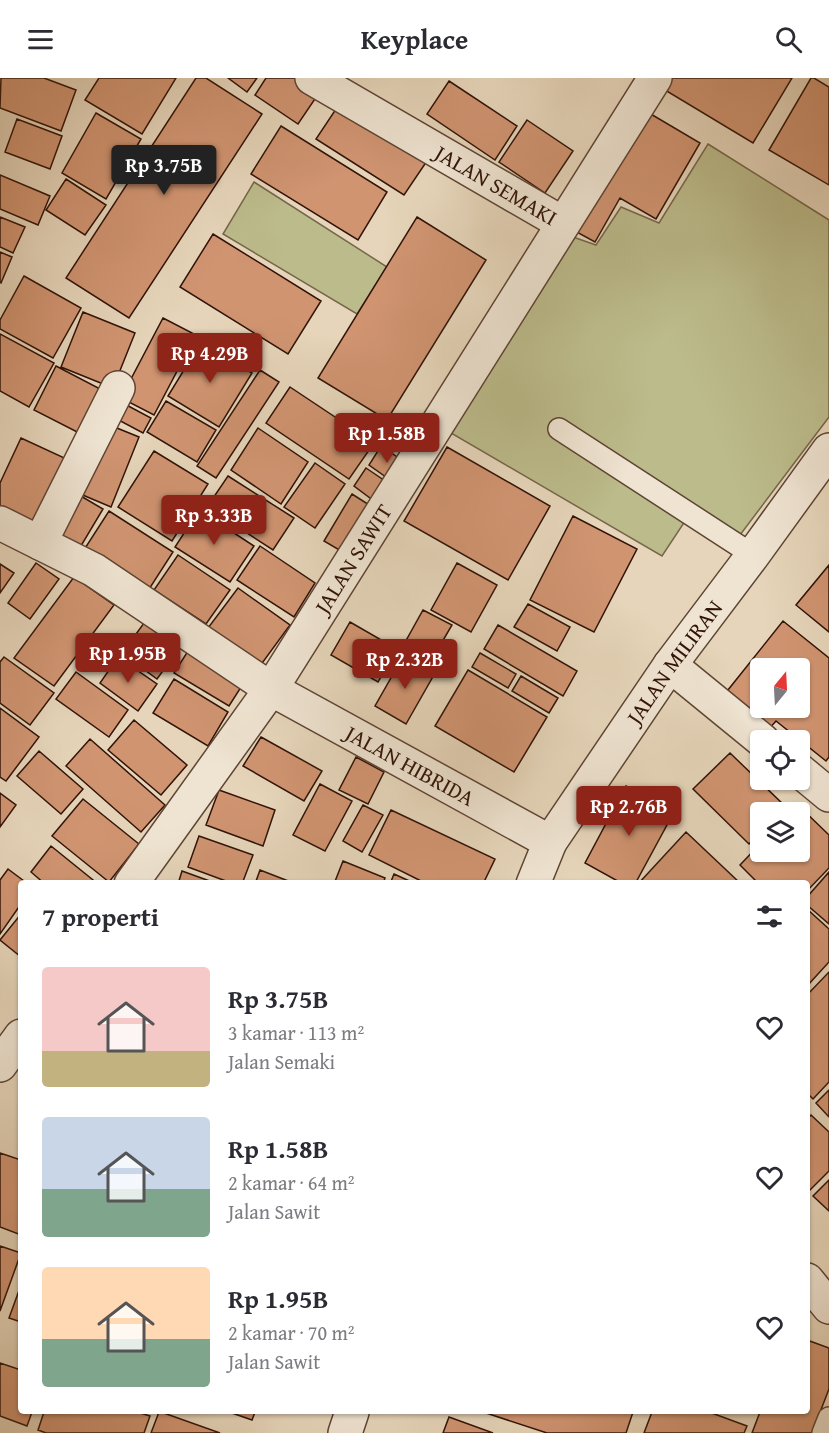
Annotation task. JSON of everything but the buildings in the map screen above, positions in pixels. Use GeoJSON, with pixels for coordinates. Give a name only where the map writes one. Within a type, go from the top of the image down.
{"type":"FeatureCollection","features":[{"type":"Feature","properties":{"kind":"street","name":"JALAN SEMAKI"},"geometry":{"type":"LineString","coordinates":[[312,78],[562,223],[655,78]]}},
{"type":"Feature","properties":{"kind":"street","name":"JALAN SAWIT"},"geometry":{"type":"LineString","coordinates":[[134,880],[271,689],[562,223]]}},
{"type":"Feature","properties":{"kind":"street"},"geometry":{"type":"LineString","coordinates":[[40,543],[118,388]]}},
{"type":"Feature","properties":{"kind":"street","name":"JALAN MILIRAN"},"geometry":{"type":"LineString","coordinates":[[535,880],[550,842],[670,665],[829,450]]}},
{"type":"Feature","properties":{"kind":"street","name":"JALAN HIBRIDA"},"geometry":{"type":"LineString","coordinates":[[0,523],[94,570],[271,689],[550,842]]}},
{"type":"Feature","properties":{"kind":"street"},"geometry":{"type":"LineString","coordinates":[[670,665],[750,730]]}},
{"type":"Feature","properties":{"kind":"street"},"geometry":{"type":"LineString","coordinates":[[810,779],[829,795]]}},
{"type":"Feature","properties":{"kind":"street"},"geometry":{"type":"LineString","coordinates":[[0,1065],[18,1040]]}},
{"type":"Feature","properties":{"kind":"street"},"geometry":{"type":"LineString","coordinates":[[810,1284],[829,1307]]}},
{"type":"Feature","properties":{"kind":"street"},"geometry":{"type":"LineString","coordinates":[[345,1433],[351,1414]]}},
{"type":"Feature","properties":{"kind":"lane"},"geometry":{"type":"LineString","coordinates":[[558,429],[753,555]]}},
{"type":"Feature","properties":{"kind":"lane"},"geometry":{"type":"LineString","coordinates":[[823,1433],[829,1418]]}},
{"type":"Feature","properties":{"kind":"shaded area"},"geometry":{"type":"Polygon","coordinates":[[[708,144],[829,220],[829,417],[740,535],[693,509],[662,556],[451,433],[570,236],[596,245],[621,207],[659,223],[708,144]]]}},
{"type":"Feature","properties":{"kind":"shaded area"},"geometry":{"type":"Polygon","coordinates":[[[254,182],[387,267],[357,314],[223,234],[254,182]]]}}]}
